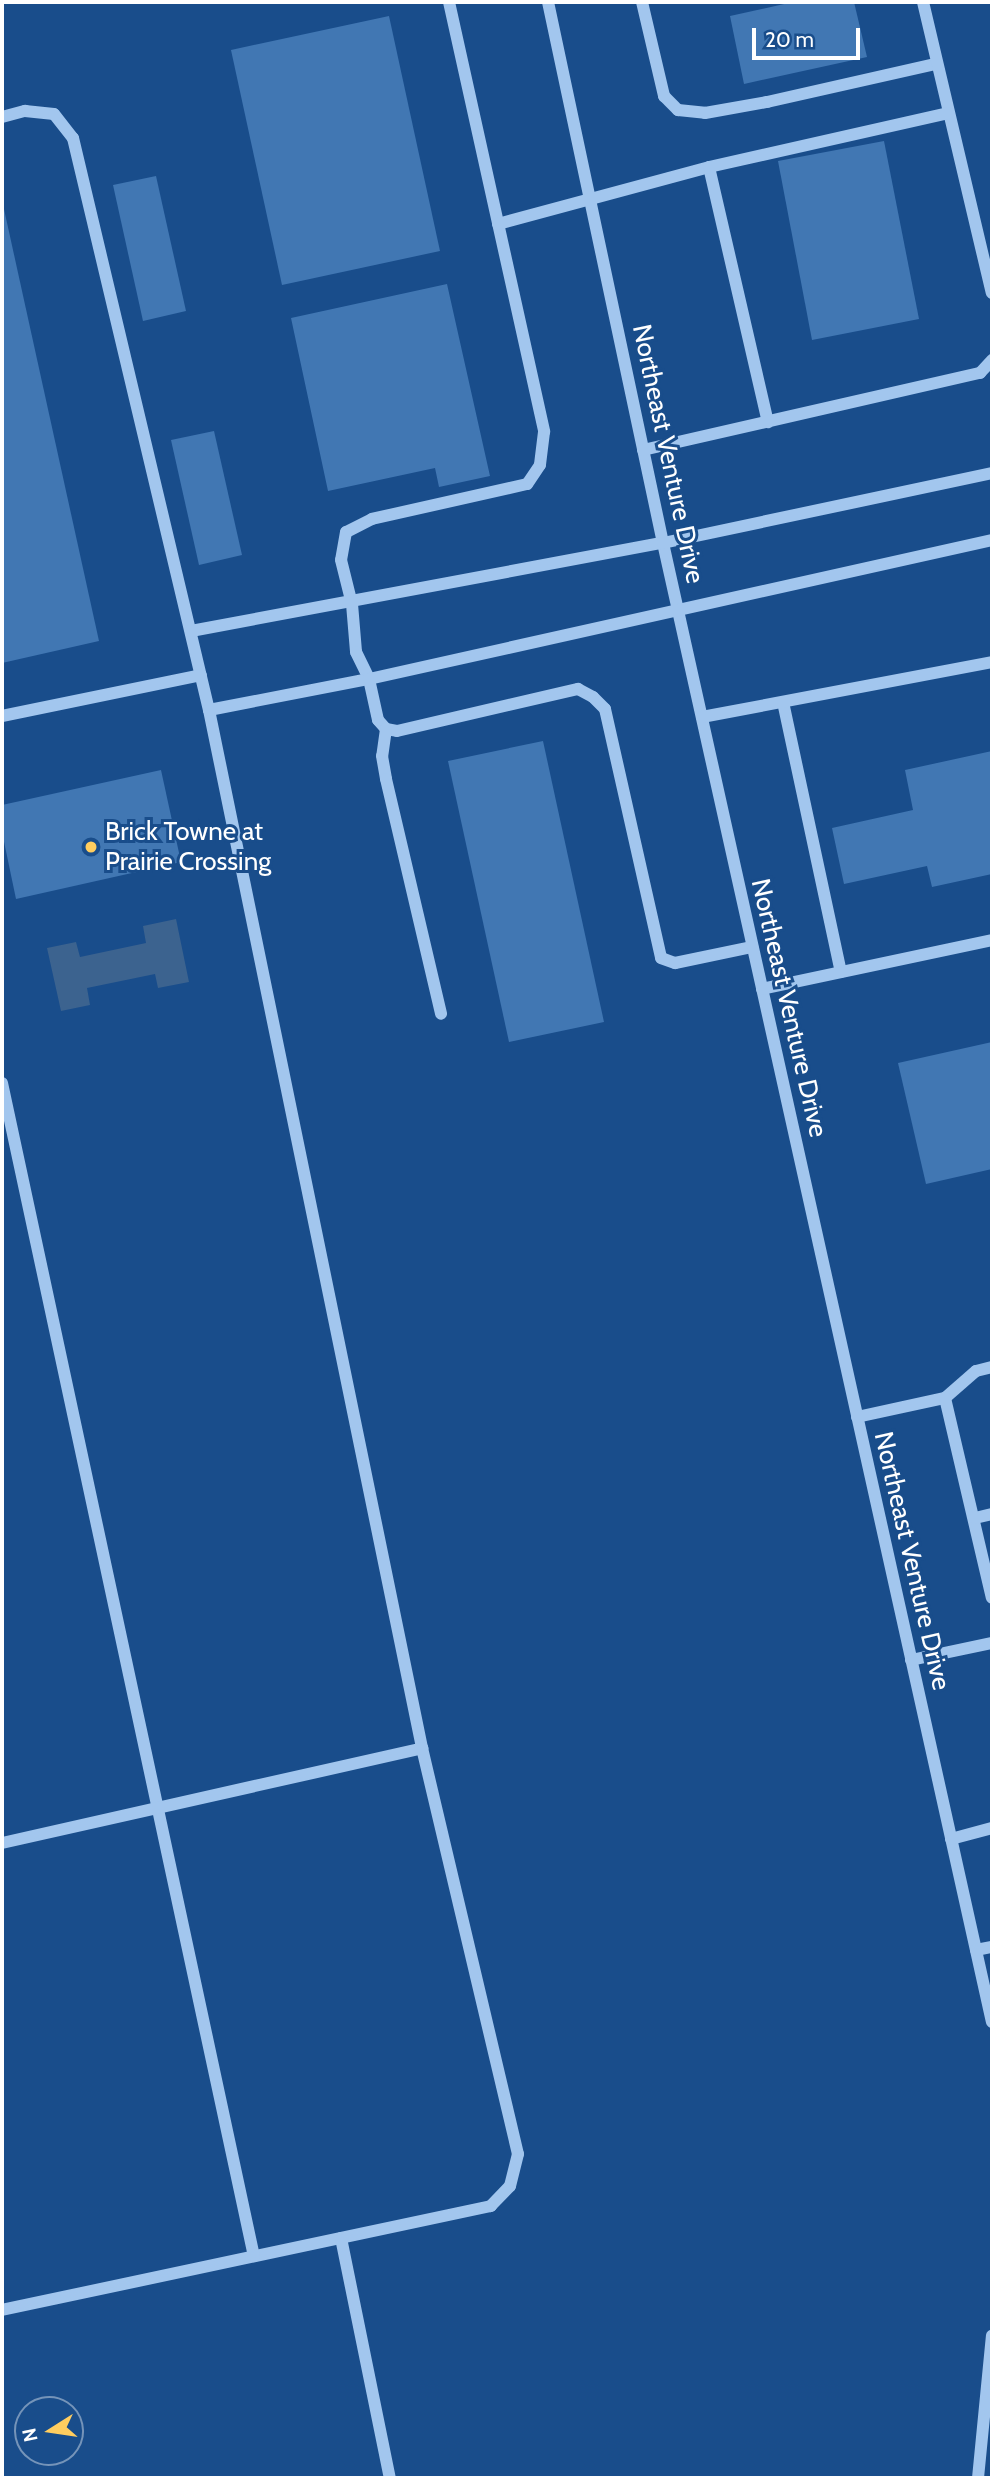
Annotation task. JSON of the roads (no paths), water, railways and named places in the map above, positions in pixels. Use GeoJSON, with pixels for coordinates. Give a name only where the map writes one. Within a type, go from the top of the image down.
{"type":"FeatureCollection","features":[{"type":"Feature","properties":{"kind":"street"},"geometry":{"type":"LineString","coordinates":[[449,2],[544,432],[540,465],[527,484],[372,519],[346,533],[341,560],[352,604],[356,652],[369,680],[378,720],[386,729],[397,731],[578,690],[593,697],[605,709],[661,958],[674,962],[752,947]]}},
{"type":"Feature","properties":{"kind":"street","name":"Northeast Venture Drive"},"geometry":{"type":"LineString","coordinates":[[548,2],[677,608],[992,2022]]}},
{"type":"Feature","properties":{"kind":"street"},"geometry":{"type":"LineString","coordinates":[[642,2],[664,96],[678,110],[705,113],[936,64]]}},
{"type":"Feature","properties":{"kind":"street"},"geometry":{"type":"LineString","coordinates":[[923,2],[992,293]]}},
{"type":"Feature","properties":{"kind":"street"},"geometry":{"type":"LineString","coordinates":[[2,117],[26,111],[54,114],[73,138],[209,710],[422,1748],[518,2154],[510,2186],[491,2206],[2,2310]]}},
{"type":"Feature","properties":{"kind":"street"},"geometry":{"type":"LineString","coordinates":[[498,224],[709,167],[948,113]]}},
{"type":"Feature","properties":{"kind":"street"},"geometry":{"type":"LineString","coordinates":[[709,167],[768,422]]}},
{"type":"Feature","properties":{"kind":"street"},"geometry":{"type":"LineString","coordinates":[[643,450],[980,373],[992,360]]}},
{"type":"Feature","properties":{"kind":"street"},"geometry":{"type":"LineString","coordinates":[[191,631],[305,607],[352,604],[663,543],[992,473]]}},
{"type":"Feature","properties":{"kind":"street"},"geometry":{"type":"LineString","coordinates":[[209,710],[369,680],[677,608],[992,540]]}},
{"type":"Feature","properties":{"kind":"street"},"geometry":{"type":"LineString","coordinates":[[702,717],[992,662]]}},
{"type":"Feature","properties":{"kind":"street"},"geometry":{"type":"LineString","coordinates":[[2,716],[201,675]]}},
{"type":"Feature","properties":{"kind":"street"},"geometry":{"type":"LineString","coordinates":[[783,702],[841,972]]}},
{"type":"Feature","properties":{"kind":"street"},"geometry":{"type":"LineString","coordinates":[[386,729],[382,756],[386,779],[441,1014]]}},
{"type":"Feature","properties":{"kind":"street"},"geometry":{"type":"LineString","coordinates":[[762,989],[992,940]]}},
{"type":"Feature","properties":{"kind":"street"},"geometry":{"type":"LineString","coordinates":[[2,1083],[254,2256]]}},
{"type":"Feature","properties":{"kind":"street"},"geometry":{"type":"LineString","coordinates":[[856,1417],[945,1398],[976,1371],[992,1367]]}},
{"type":"Feature","properties":{"kind":"street"},"geometry":{"type":"LineString","coordinates":[[945,1398],[992,1598]]}},
{"type":"Feature","properties":{"kind":"street"},"geometry":{"type":"LineString","coordinates":[[975,1518],[992,1514]]}},
{"type":"Feature","properties":{"kind":"street"},"geometry":{"type":"LineString","coordinates":[[911,1660],[992,1643]]}},
{"type":"Feature","properties":{"kind":"street"},"geometry":{"type":"LineString","coordinates":[[2,1843],[422,1748]]}},
{"type":"Feature","properties":{"kind":"street"},"geometry":{"type":"LineString","coordinates":[[951,1839],[992,1828]]}},
{"type":"Feature","properties":{"kind":"street"},"geometry":{"type":"LineString","coordinates":[[976,1950],[992,1947]]}},
{"type":"Feature","properties":{"kind":"street"},"geometry":{"type":"LineString","coordinates":[[341,2238],[390,2478]]}},
{"type":"Feature","properties":{"kind":"street"},"geometry":{"type":"LineString","coordinates":[[978,2478],[992,2341]]}},
{"type":"Feature","properties":{"kind":"water"},"geometry":{"type":"Polygon","coordinates":[[[176,919],[189,982],[158,988],[155,974],[87,988],[90,1005],[61,1011],[47,948],[76,942],[80,957],[146,943],[143,926],[176,919]]]}},
{"type":"Feature","properties":{"kind":"place","name":"Brick Towne at Prairie Crossing"},"geometry":{"type":"Point","coordinates":[91,847]}}]}
